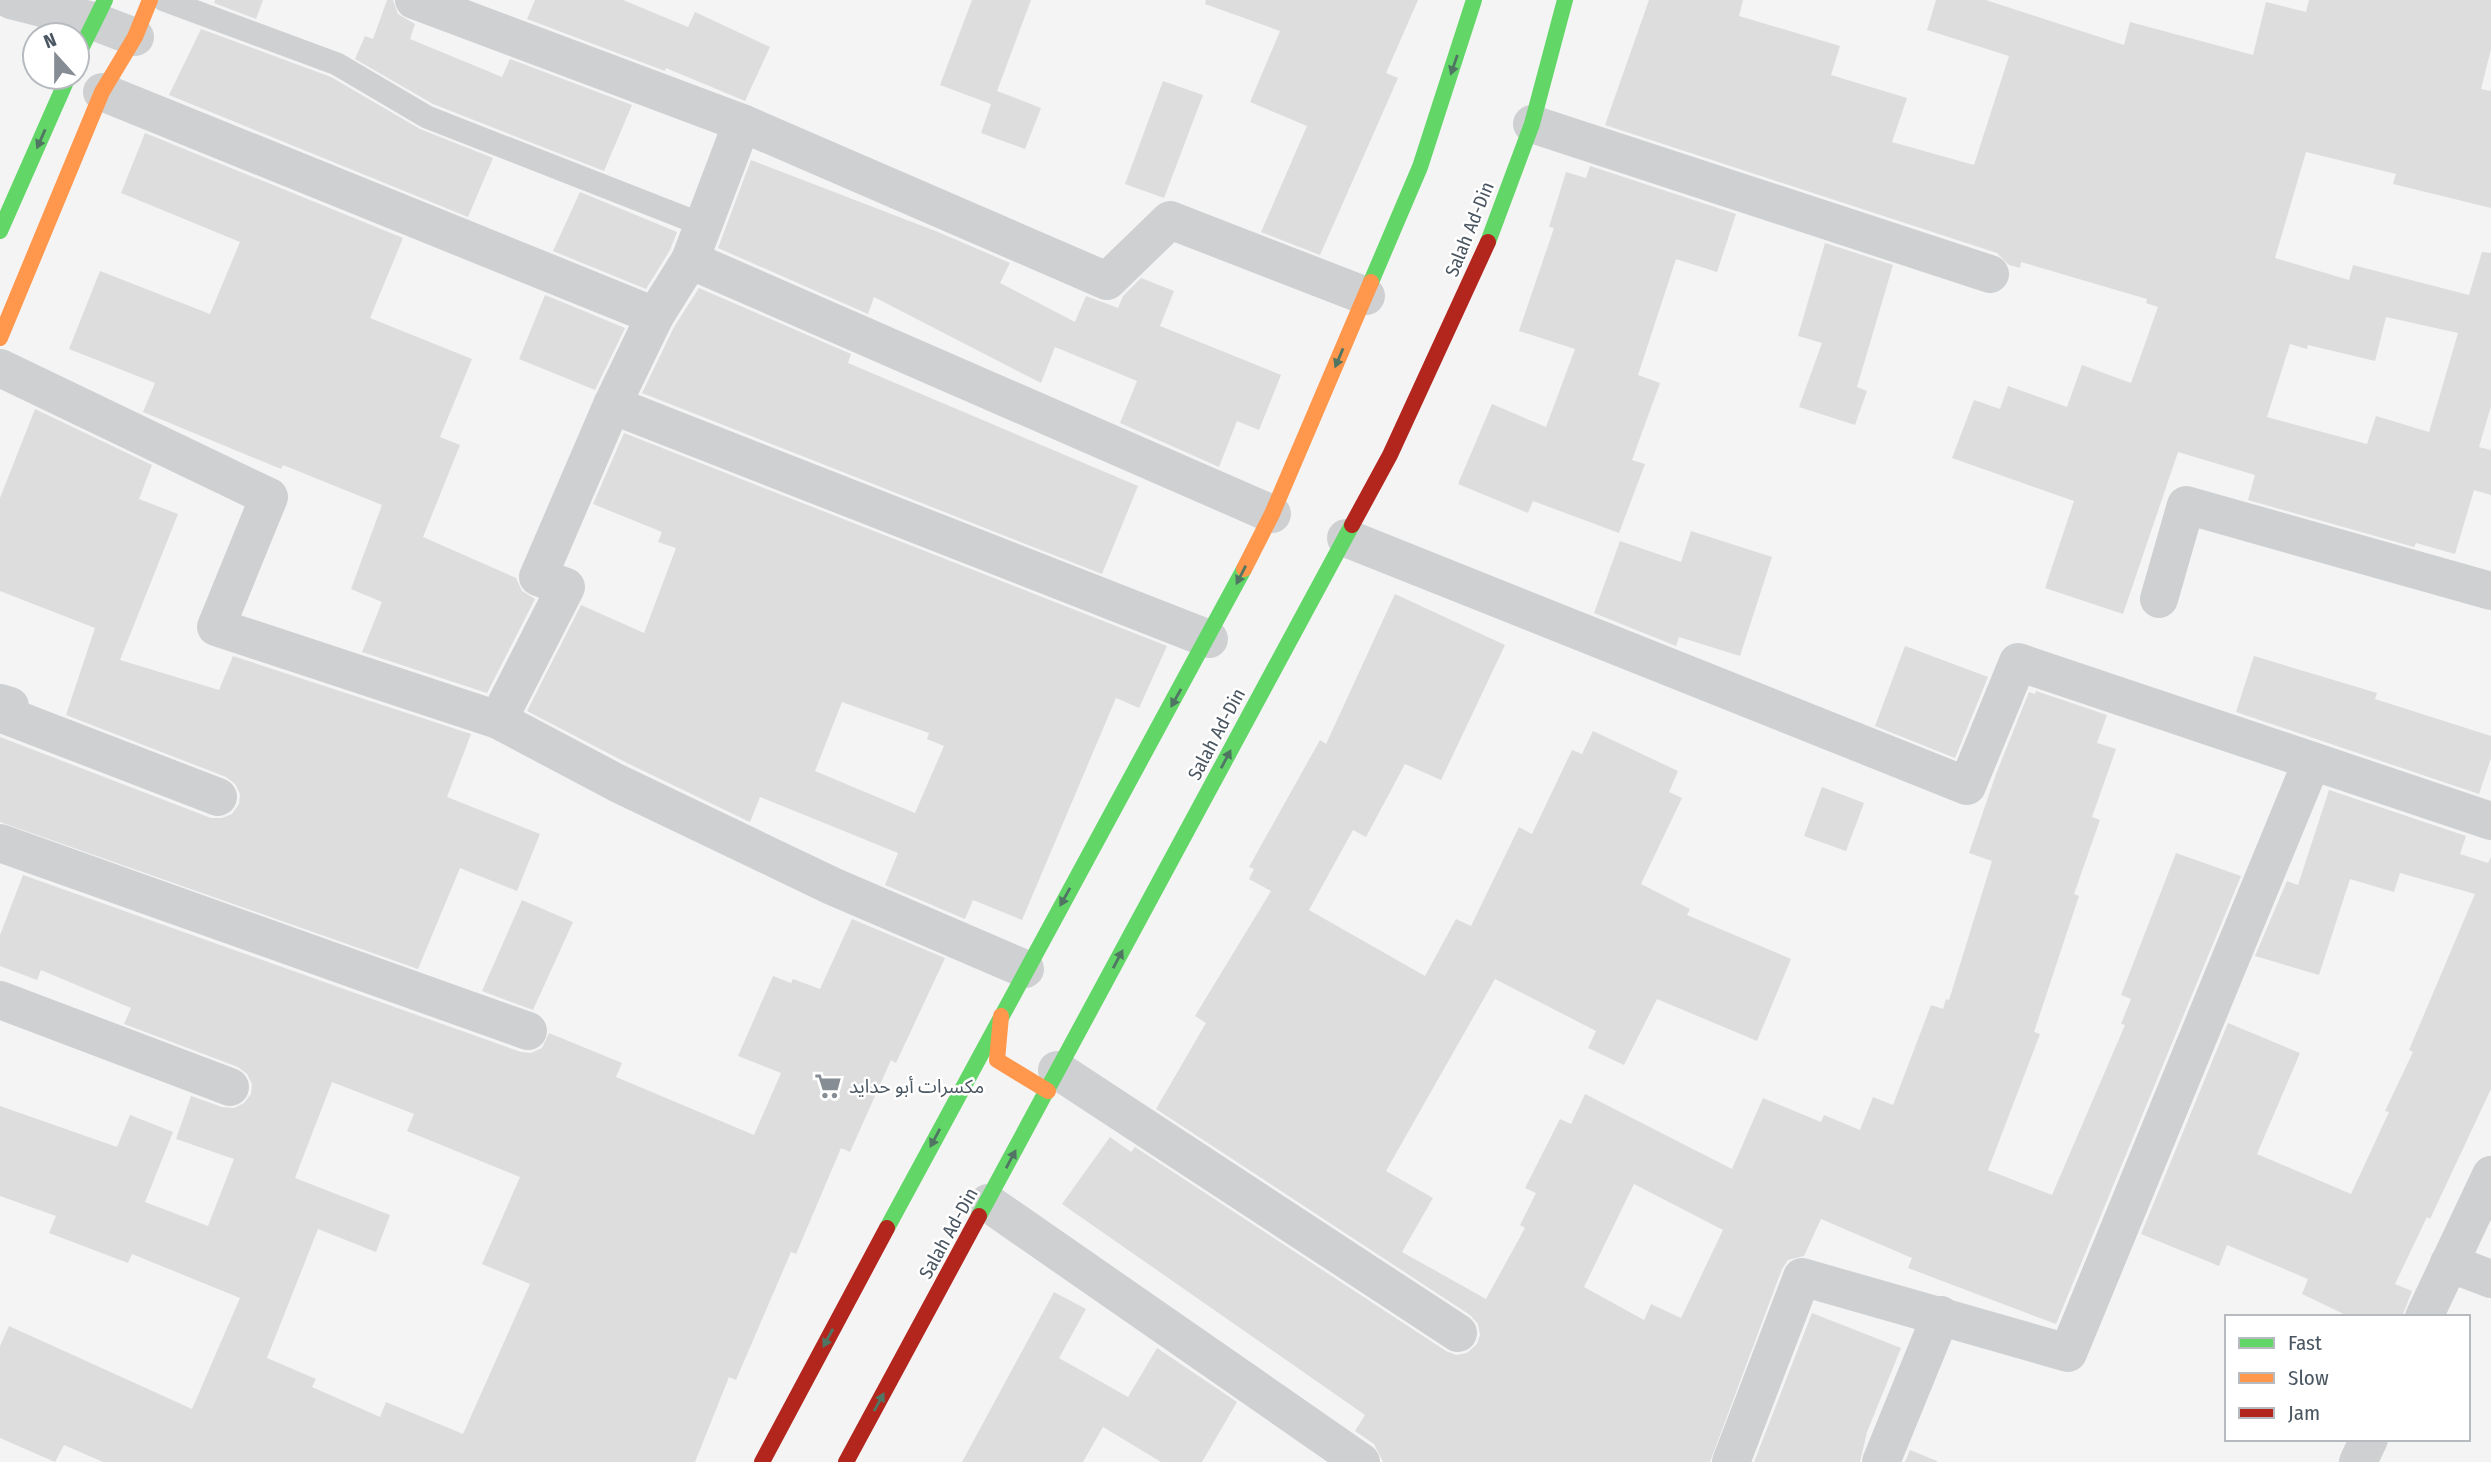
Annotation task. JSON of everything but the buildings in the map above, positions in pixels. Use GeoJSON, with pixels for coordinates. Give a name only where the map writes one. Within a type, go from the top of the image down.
{"type":"FeatureCollection","features":[{"type":"Feature","properties":{"kind":"main road"},"geometry":{"type":"LineString","coordinates":[[91,78],[135,37],[150,0]]}},
{"type":"Feature","properties":{"kind":"main road"},"geometry":{"type":"LineString","coordinates":[[762,1462],[1024,969],[1209,639],[1272,514],[1420,167],[1474,0]]}},
{"type":"Feature","properties":{"kind":"main road","name":"Salah Ad-Din"},"geometry":{"type":"LineString","coordinates":[[846,1462],[1390,455],[1486,248],[1532,124],[1565,0]]}},
{"type":"Feature","properties":{"kind":"main road"},"geometry":{"type":"LineString","coordinates":[[91,28],[99,11]]}},
{"type":"Feature","properties":{"kind":"main road"},"geometry":{"type":"LineString","coordinates":[[0,231],[81,91]]}},
{"type":"Feature","properties":{"kind":"main road"},"geometry":{"type":"LineString","coordinates":[[0,338],[83,91]]}},
{"type":"Feature","properties":{"kind":"main road"},"geometry":{"type":"LineString","coordinates":[[1001,1014],[997,1060],[1052,1081]]}},
{"type":"Feature","properties":{"kind":"street"},"geometry":{"type":"LineString","coordinates":[[11,0],[99,11],[135,37]]}},
{"type":"Feature","properties":{"kind":"street"},"geometry":{"type":"LineString","coordinates":[[414,0],[742,123],[1107,281],[1170,220],[1366,296]]}},
{"type":"Feature","properties":{"kind":"street"},"geometry":{"type":"LineString","coordinates":[[91,86],[655,316]]}},
{"type":"Feature","properties":{"kind":"street"},"geometry":{"type":"LineString","coordinates":[[498,719],[566,587],[538,577],[612,405],[655,316],[690,260],[742,123]]}},
{"type":"Feature","properties":{"kind":"street"},"geometry":{"type":"LineString","coordinates":[[1532,124],[1990,274]]}},
{"type":"Feature","properties":{"kind":"street"},"geometry":{"type":"LineString","coordinates":[[690,260],[1272,514]]}},
{"type":"Feature","properties":{"kind":"street"},"geometry":{"type":"LineString","coordinates":[[0,368],[269,497],[216,627],[498,719],[617,783],[832,886],[1024,969]]}},
{"type":"Feature","properties":{"kind":"street"},"geometry":{"type":"LineString","coordinates":[[612,405],[1209,639]]}},
{"type":"Feature","properties":{"kind":"street"},"geometry":{"type":"LineString","coordinates":[[2159,599],[2186,505],[2491,591]]}},
{"type":"Feature","properties":{"kind":"street"},"geometry":{"type":"LineString","coordinates":[[1346,538],[1967,786],[2018,662],[2491,821]]}},
{"type":"Feature","properties":{"kind":"street"},"geometry":{"type":"LineString","coordinates":[[0,703],[10,706],[5,715],[218,797]]}},
{"type":"Feature","properties":{"kind":"street"},"geometry":{"type":"LineString","coordinates":[[1731,1462],[1802,1277],[2068,1353],[2312,761]]}},
{"type":"Feature","properties":{"kind":"street"},"geometry":{"type":"LineString","coordinates":[[0,843],[528,1031]]}},
{"type":"Feature","properties":{"kind":"street"},"geometry":{"type":"LineString","coordinates":[[0,1000],[230,1087]]}},
{"type":"Feature","properties":{"kind":"street"},"geometry":{"type":"LineString","coordinates":[[1052,1081],[1458,1333]]}},
{"type":"Feature","properties":{"kind":"street"},"geometry":{"type":"LineString","coordinates":[[2425,1315],[2491,1175]]}},
{"type":"Feature","properties":{"kind":"street"},"geometry":{"type":"LineString","coordinates":[[988,1203],[1361,1462]]}},
{"type":"Feature","properties":{"kind":"street"},"geometry":{"type":"LineString","coordinates":[[2449,1263],[2491,1279]]}},
{"type":"Feature","properties":{"kind":"street"},"geometry":{"type":"LineString","coordinates":[[1881,1462],[1941,1315]]}},
{"type":"Feature","properties":{"kind":"street"},"geometry":{"type":"LineString","coordinates":[[2358,1462],[2368,1441]]}},
{"type":"Feature","properties":{"kind":"lane"},"geometry":{"type":"LineString","coordinates":[[164,0],[337,64],[427,117],[703,225]]}},
{"type":"Feature","properties":{"kind":"traffic: fast"},"geometry":{"type":"LineString","coordinates":[[91,28],[105,0]]}},
{"type":"Feature","properties":{"kind":"traffic: fast"},"geometry":{"type":"LineString","coordinates":[[1371,282],[1420,167],[1474,0]]}},
{"type":"Feature","properties":{"kind":"traffic: fast"},"geometry":{"type":"LineString","coordinates":[[1488,242],[1532,124],[1565,0]]}},
{"type":"Feature","properties":{"kind":"traffic: fast"},"geometry":{"type":"LineString","coordinates":[[0,231],[62,91]]}},
{"type":"Feature","properties":{"kind":"traffic: fast"},"geometry":{"type":"LineString","coordinates":[[979,1216],[1352,525]]}},
{"type":"Feature","properties":{"kind":"traffic: fast"},"geometry":{"type":"LineString","coordinates":[[887,1228],[1244,569]]}},
{"type":"Feature","properties":{"kind":"traffic: slow"},"geometry":{"type":"LineString","coordinates":[[0,338],[102,92],[135,37],[150,0]]}},
{"type":"Feature","properties":{"kind":"traffic: slow"},"geometry":{"type":"LineString","coordinates":[[1244,569],[1272,514],[1371,282]]}},
{"type":"Feature","properties":{"kind":"traffic: slow"},"geometry":{"type":"LineString","coordinates":[[1001,1016],[997,1060],[1048,1091]]}},
{"type":"Feature","properties":{"kind":"traffic: jam"},"geometry":{"type":"LineString","coordinates":[[1352,525],[1390,455],[1488,242]]}},
{"type":"Feature","properties":{"kind":"traffic: jam"},"geometry":{"type":"LineString","coordinates":[[846,1462],[979,1216]]}},
{"type":"Feature","properties":{"kind":"traffic: jam"},"geometry":{"type":"LineString","coordinates":[[762,1462],[887,1228]]}},
{"type":"Feature","properties":{"kind":"place","name":"مكسرات أبو حدايد"},"geometry":{"type":"Point","coordinates":[828,1086]}}]}
